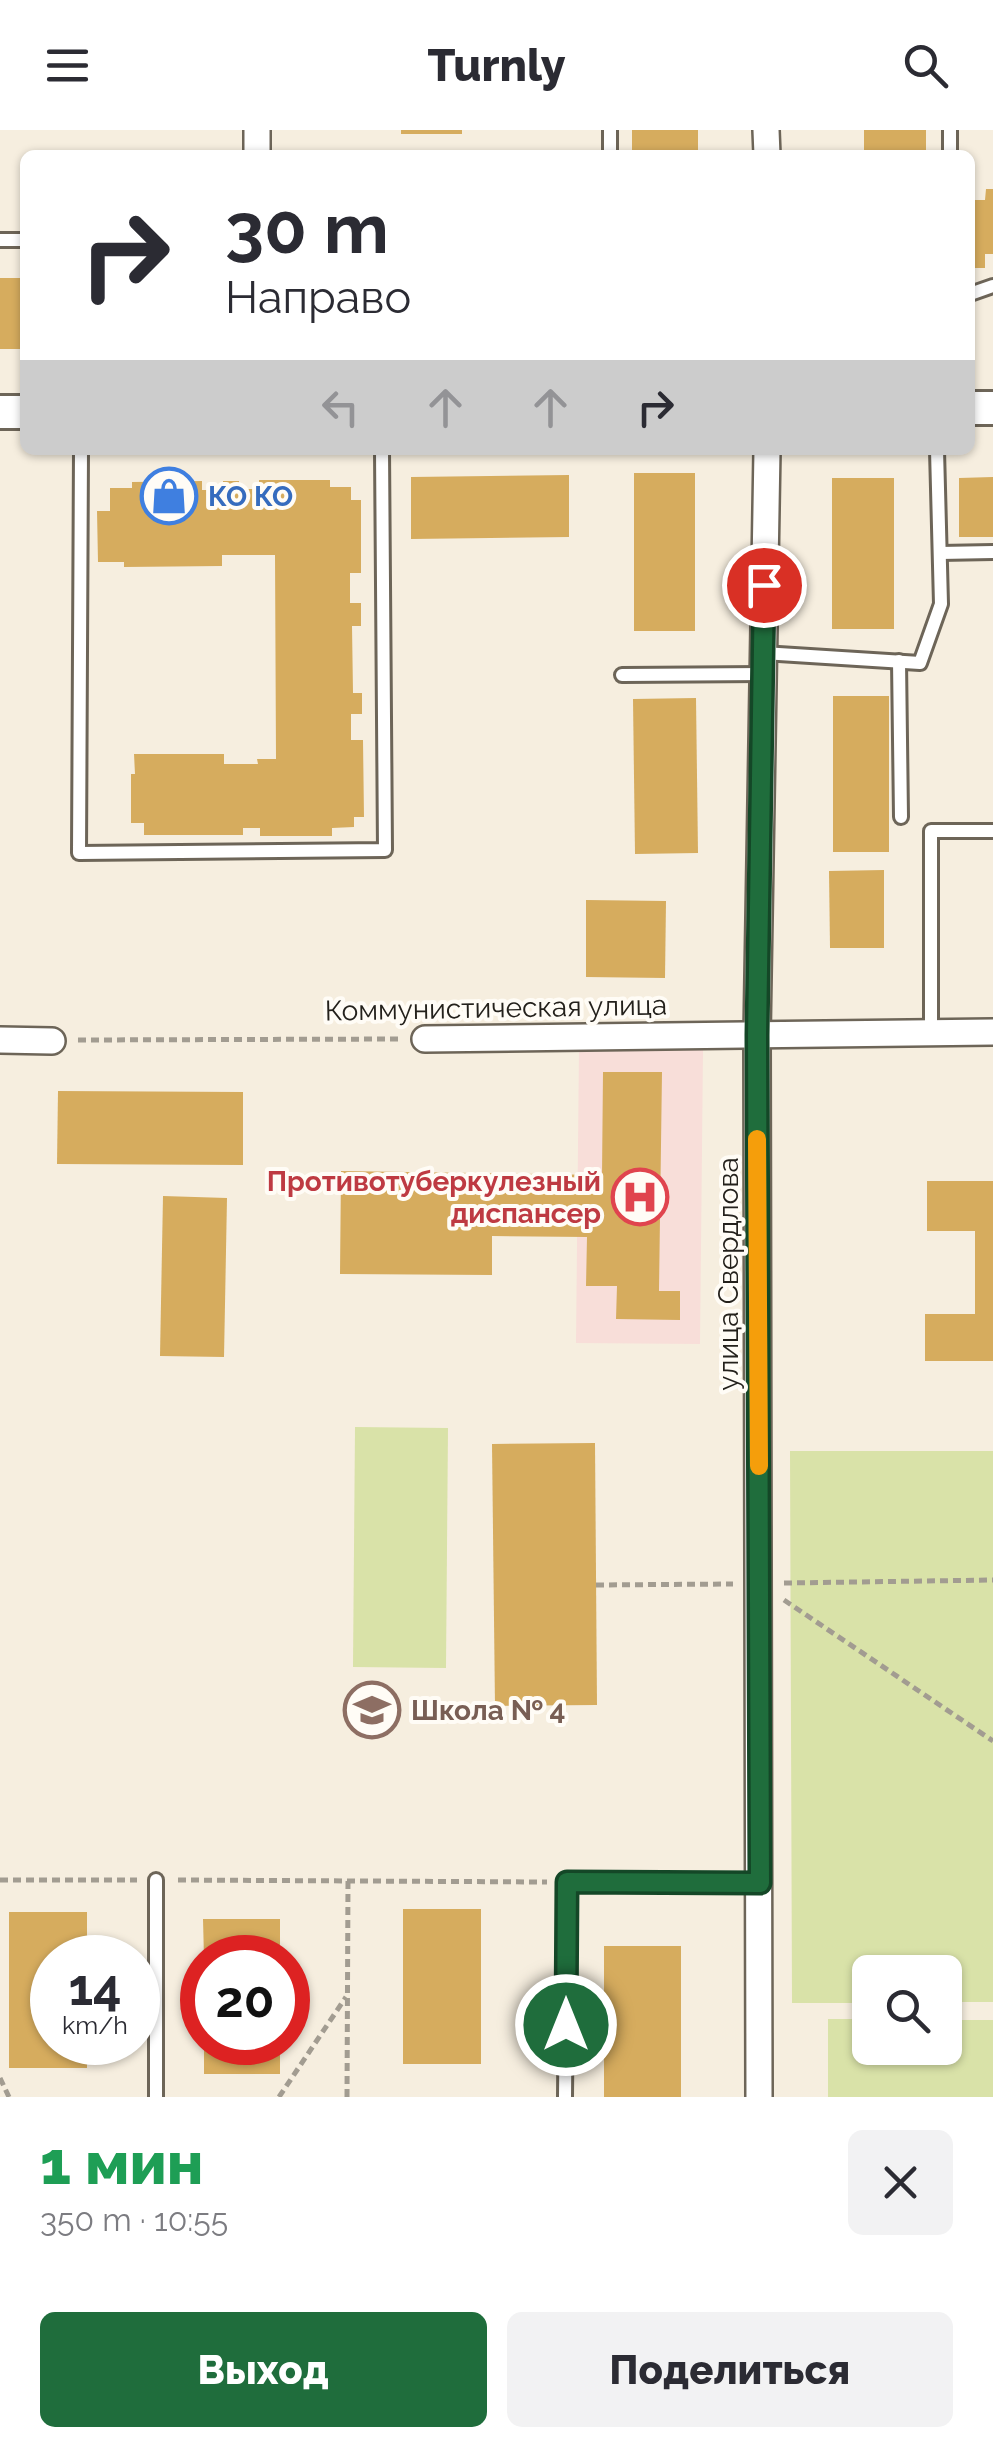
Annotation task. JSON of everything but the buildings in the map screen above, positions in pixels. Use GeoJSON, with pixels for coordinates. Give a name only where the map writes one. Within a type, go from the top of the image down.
{"type":"FeatureCollection","features":[{"type":"Feature","properties":{"kind":"street","name":"улица Свердлова"},"geometry":{"type":"LineString","coordinates":[[758,2097],[757,1035],[766,455]]}},
{"type":"Feature","properties":{"kind":"street","name":"Коммунистическая улица"},"geometry":{"type":"LineString","coordinates":[[425,1038],[993,1032]]}},
{"type":"Feature","properties":{"kind":"street"},"geometry":{"type":"LineString","coordinates":[[0,1040],[52,1041]]}},
{"type":"Feature","properties":{"kind":"lane"},"geometry":{"type":"LineString","coordinates":[[81,455],[79,852],[384,850],[382,455]]}},
{"type":"Feature","properties":{"kind":"lane"},"geometry":{"type":"LineString","coordinates":[[622,675],[763,664],[920,662],[941,604],[937,455]]}},
{"type":"Feature","properties":{"kind":"lane"},"geometry":{"type":"LineString","coordinates":[[940,553],[993,552]]}},
{"type":"Feature","properties":{"kind":"lane"},"geometry":{"type":"LineString","coordinates":[[899,661],[901,817]]}},
{"type":"Feature","properties":{"kind":"lane"},"geometry":{"type":"LineString","coordinates":[[932,1033],[932,831],[993,831]]}},
{"type":"Feature","properties":{"kind":"lane"},"geometry":{"type":"LineString","coordinates":[[156,1880],[156,2097]]}},
{"type":"Feature","properties":{"kind":"lane"},"geometry":{"type":"LineString","coordinates":[[565,2097],[567,1882],[760,1883]]}},
{"type":"Feature","properties":{"kind":"path","name":"Коммунистическая улица"},"geometry":{"type":"LineString","coordinates":[[52,1041],[425,1038]]}},
{"type":"Feature","properties":{"kind":"path"},"geometry":{"type":"LineString","coordinates":[[596,1585],[993,1580]]}},
{"type":"Feature","properties":{"kind":"path"},"geometry":{"type":"LineString","coordinates":[[759,1583],[993,1742]]}},
{"type":"Feature","properties":{"kind":"path"},"geometry":{"type":"LineString","coordinates":[[0,1880],[567,1882]]}},
{"type":"Feature","properties":{"kind":"path"},"geometry":{"type":"LineString","coordinates":[[347,2097],[348,1881]]}},
{"type":"Feature","properties":{"kind":"path"},"geometry":{"type":"LineString","coordinates":[[279,2097],[348,1994]]}},
{"type":"Feature","properties":{"kind":"path"},"geometry":{"type":"LineString","coordinates":[[0,2078],[10,2097]]}},
{"type":"Feature","properties":{"kind":"shaded area","name":"Противотуберкулезный диспансер"},"geometry":{"type":"Polygon","coordinates":[[[579,1049],[703,1050],[700,1344],[576,1343],[579,1049]]]}},
{"type":"Feature","properties":{"kind":"green space"},"geometry":{"type":"Polygon","coordinates":[[[355,1427],[448,1428],[446,1668],[353,1667],[355,1427]]]}},
{"type":"Feature","properties":{"kind":"green space"},"geometry":{"type":"Polygon","coordinates":[[[790,1451],[993,1451],[993,2002],[962,2002],[962,1955],[852,1955],[852,2003],[792,2003],[790,1451]]]}},
{"type":"Feature","properties":{"kind":"green space"},"geometry":{"type":"Polygon","coordinates":[[[828,2019],[852,2019],[852,2065],[962,2065],[962,2020],[993,2020],[993,2097],[828,2097],[828,2019]]]}},
{"type":"Feature","properties":{"kind":"slow traffic"},"geometry":{"type":"LineString","coordinates":[[757,1139],[759,1466]]}},
{"type":"Feature","properties":{"kind":"place","name":"КО КО"},"geometry":{"type":"Point","coordinates":[169,496]}},
{"type":"Feature","properties":{"kind":"place","name":"Противотуберкулезный диспансер"},"geometry":{"type":"Point","coordinates":[640,1197]}},
{"type":"Feature","properties":{"kind":"place","name":"Школа № 4"},"geometry":{"type":"Point","coordinates":[372,1710]}},
{"type":"Feature","properties":{"kind":"route"},"geometry":{"type":"LineString","coordinates":[[566,2025],[567,1882],[760,1883],[757,1035],[764,585]]}}]}
